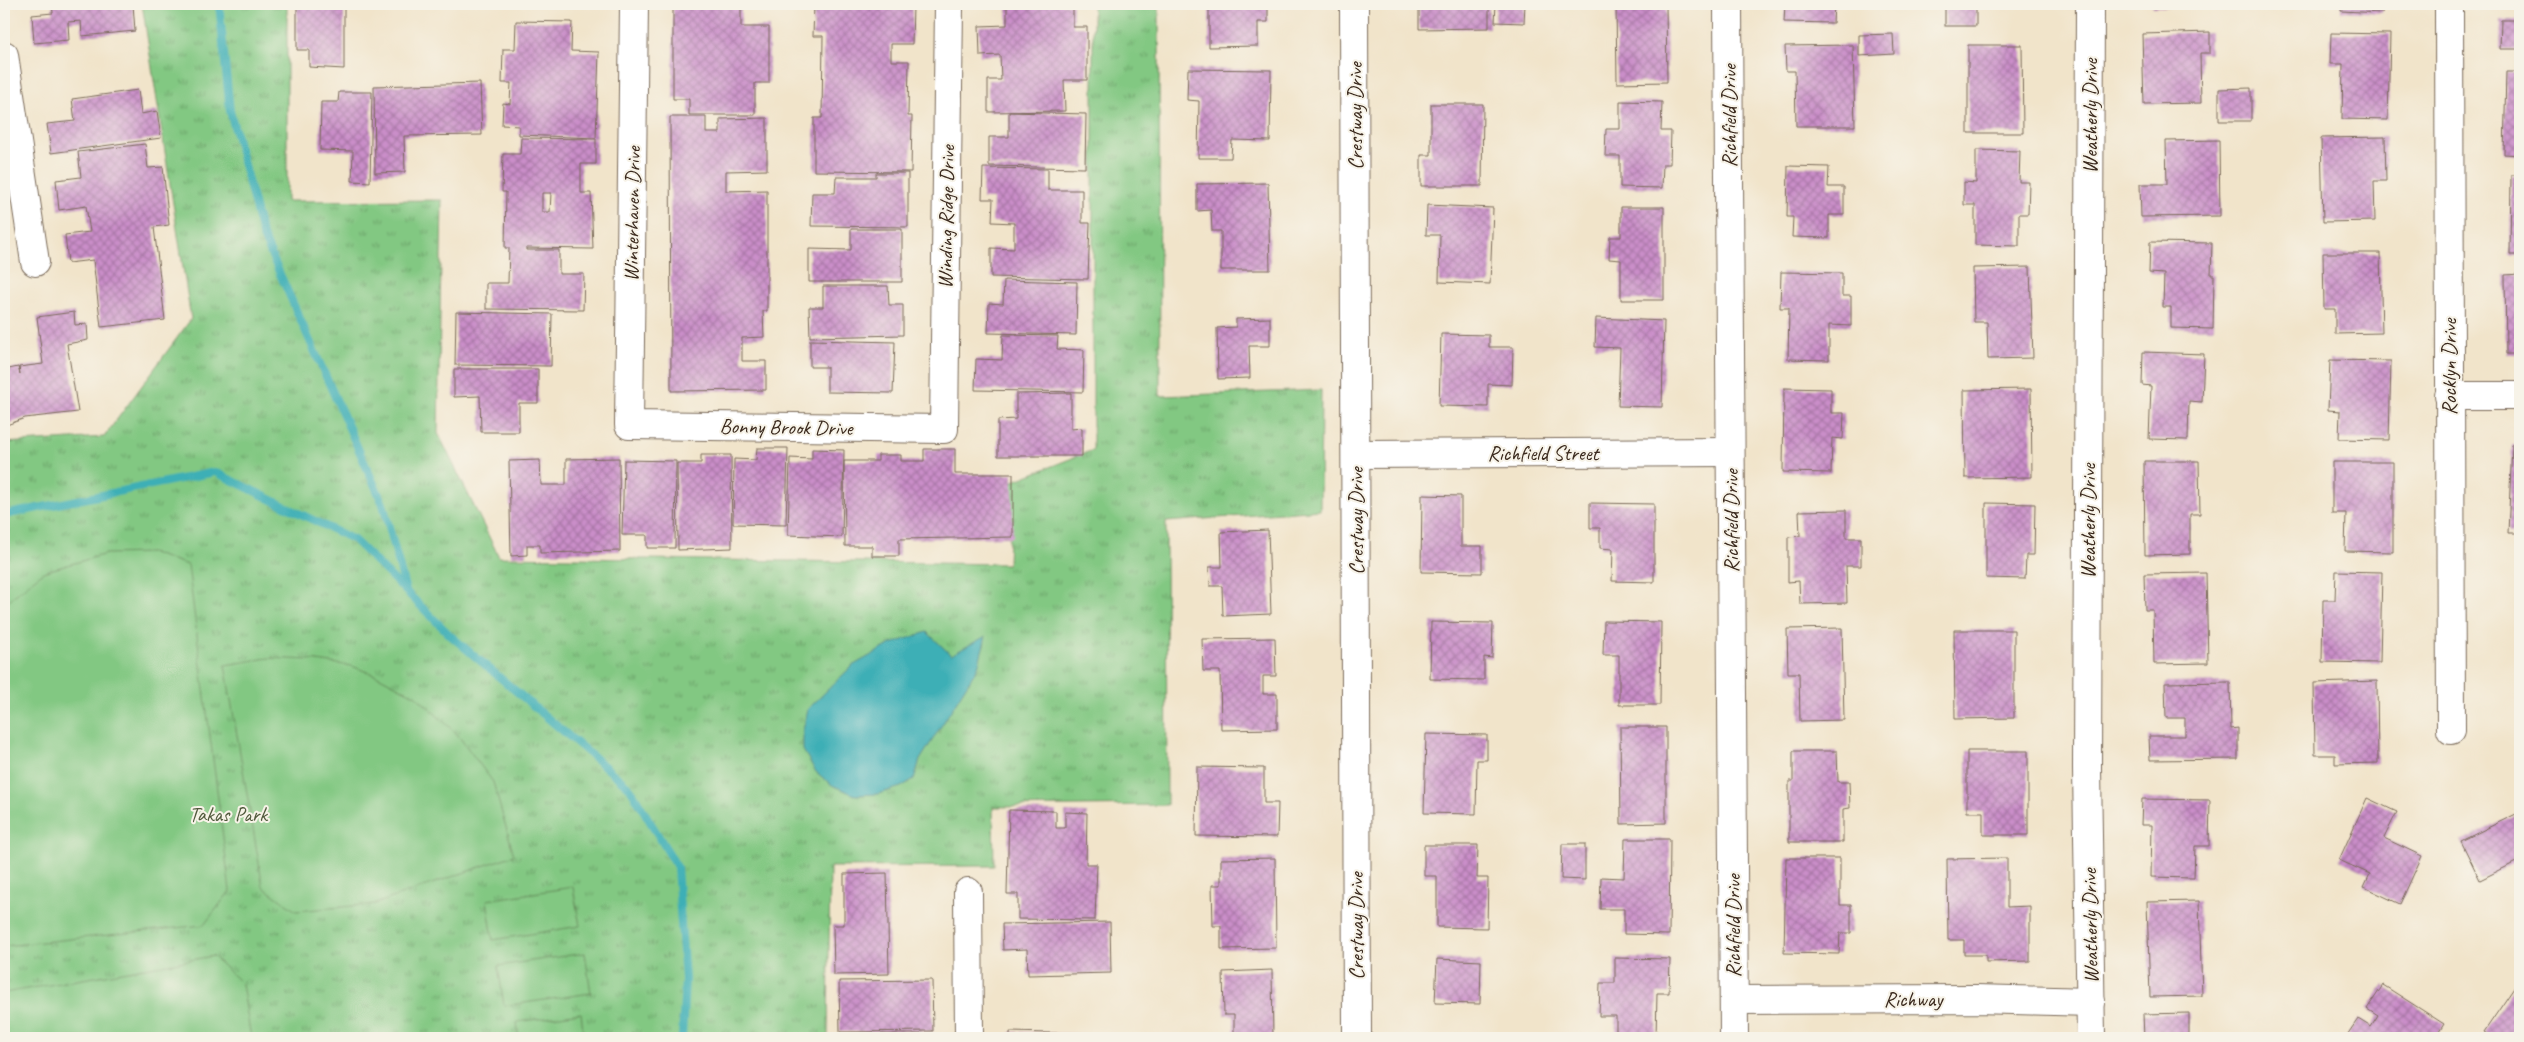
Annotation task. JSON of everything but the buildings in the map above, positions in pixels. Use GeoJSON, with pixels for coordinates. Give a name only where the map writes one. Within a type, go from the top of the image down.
{"type":"FeatureCollection","features":[{"type":"Feature","properties":{"kind":"street","name":"Winterhaven Drive"},"geometry":{"type":"LineString","coordinates":[[629,425],[634,4]]}},
{"type":"Feature","properties":{"kind":"street","name":"Winding Ridge Drive"},"geometry":{"type":"LineString","coordinates":[[944,430],[948,4]]}},
{"type":"Feature","properties":{"kind":"street","name":"Crestway Drive"},"geometry":{"type":"LineString","coordinates":[[1354,4],[1357,1038]]}},
{"type":"Feature","properties":{"kind":"street","name":"Richfield Drive"},"geometry":{"type":"LineString","coordinates":[[1728,4],[1734,1038]]}},
{"type":"Feature","properties":{"kind":"street","name":"Weatherly Drive"},"geometry":{"type":"LineString","coordinates":[[2090,4],[2087,768],[2091,1038]]}},
{"type":"Feature","properties":{"kind":"street","name":"Rocklyn Drive"},"geometry":{"type":"LineString","coordinates":[[2449,4],[2451,730]]}},
{"type":"Feature","properties":{"kind":"street"},"geometry":{"type":"LineString","coordinates":[[4,55],[15,207],[35,262]]}},
{"type":"Feature","properties":{"kind":"street"},"geometry":{"type":"LineString","coordinates":[[2449,396],[2520,396]]}},
{"type":"Feature","properties":{"kind":"street","name":"Bonny Brook Drive"},"geometry":{"type":"LineString","coordinates":[[629,425],[944,430]]}},
{"type":"Feature","properties":{"kind":"street","name":"Richfield Street"},"geometry":{"type":"LineString","coordinates":[[1356,454],[1730,452]]}},
{"type":"Feature","properties":{"kind":"street"},"geometry":{"type":"LineString","coordinates":[[968,892],[969,1038]]}},
{"type":"Feature","properties":{"kind":"street","name":"Richway"},"geometry":{"type":"LineString","coordinates":[[1734,1000],[1976,999],[2091,1002]]}},
{"type":"Feature","properties":{"kind":"green space","name":"Takas Park"},"geometry":{"type":"Polygon","coordinates":[[[142,4],[287,4],[287,201],[442,200],[438,433],[499,557],[1008,564],[1011,482],[1093,450],[1093,4],[1159,4],[1160,396],[1321,390],[1320,510],[1166,522],[1167,805],[993,807],[994,866],[830,867],[828,1038],[4,1038],[4,443],[104,437],[191,319],[142,4]]]}},
{"type":"Feature","properties":{"kind":"green space"},"geometry":{"type":"Polygon","coordinates":[[[151,553],[188,565],[230,891],[204,925],[4,946],[4,604],[43,572],[106,554],[151,553]]]}},
{"type":"Feature","properties":{"kind":"green space"},"geometry":{"type":"Polygon","coordinates":[[[268,658],[310,660],[352,666],[380,677],[416,696],[457,734],[493,782],[514,855],[375,904],[296,911],[263,887],[225,665],[268,658]]]}},
{"type":"Feature","properties":{"kind":"green space"},"geometry":{"type":"Polygon","coordinates":[[[573,887],[580,926],[493,940],[487,900],[573,887]]]}},
{"type":"Feature","properties":{"kind":"green space"},"geometry":{"type":"Polygon","coordinates":[[[585,953],[591,993],[504,1006],[498,966],[585,953]]]}},
{"type":"Feature","properties":{"kind":"green space"},"geometry":{"type":"Polygon","coordinates":[[[213,956],[242,984],[251,1038],[4,1038],[4,993],[213,956]]]}},
{"type":"Feature","properties":{"kind":"green space"},"geometry":{"type":"Polygon","coordinates":[[[581,1013],[584,1038],[519,1038],[517,1022],[581,1013]]]}},
{"type":"Feature","properties":{"kind":"water"},"geometry":{"type":"Polygon","coordinates":[[[927,632],[951,655],[986,636],[978,667],[920,760],[914,779],[901,787],[878,794],[855,795],[832,785],[816,772],[803,750],[803,730],[808,709],[852,666],[891,644],[927,632]]]}},
{"type":"Feature","properties":{"kind":"waterway"},"geometry":{"type":"LineString","coordinates":[[219,4],[230,111],[262,234],[383,504],[406,591]]}},
{"type":"Feature","properties":{"kind":"waterway"},"geometry":{"type":"LineString","coordinates":[[4,515],[215,472],[354,540],[451,636],[630,788],[677,867],[685,979],[682,1038]]}}]}
